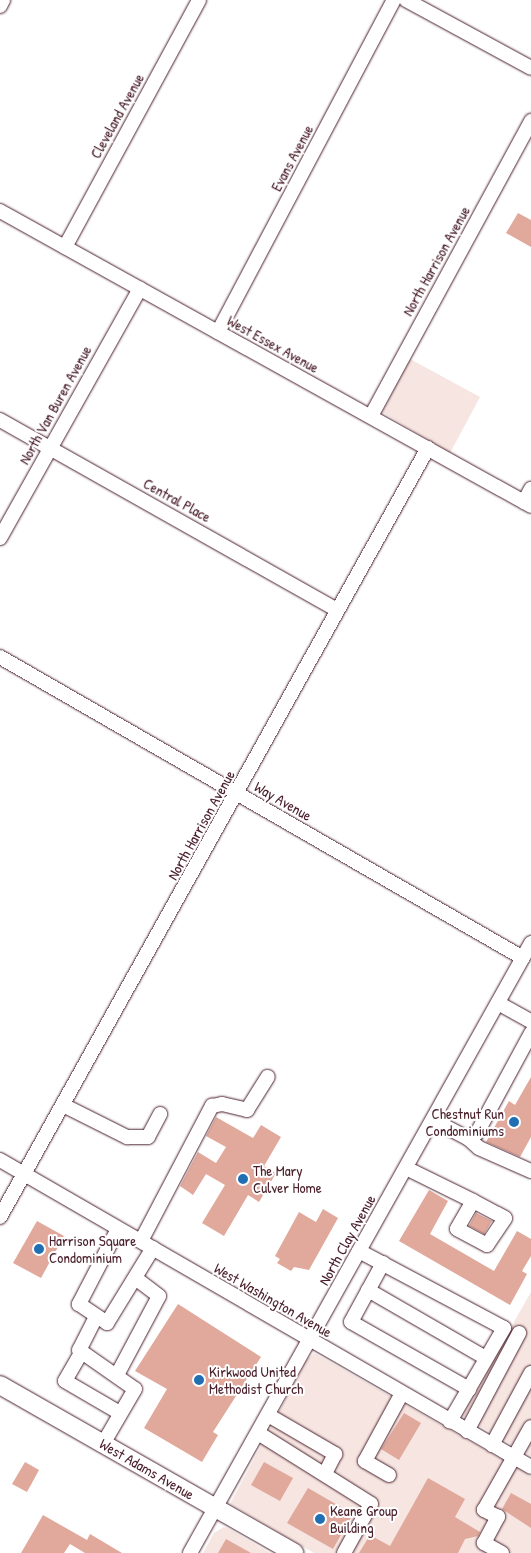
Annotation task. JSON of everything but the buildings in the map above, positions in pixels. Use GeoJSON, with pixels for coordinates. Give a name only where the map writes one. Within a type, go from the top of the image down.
{"type":"FeatureCollection","features":[{"type":"Feature","properties":{"kind":"main road","name":"West Adams Avenue"},"geometry":{"type":"LineString","coordinates":[[0,1385],[294,1553]]}},
{"type":"Feature","properties":{"kind":"street"},"geometry":{"type":"LineString","coordinates":[[0,6],[3,0]]}},
{"type":"Feature","properties":{"kind":"street","name":"Cleveland Avenue"},"geometry":{"type":"LineString","coordinates":[[65,247],[199,0]]}},
{"type":"Feature","properties":{"kind":"street","name":"Evans Avenue"},"geometry":{"type":"LineString","coordinates":[[218,332],[394,0]]}},
{"type":"Feature","properties":{"kind":"street"},"geometry":{"type":"LineString","coordinates":[[406,0],[531,68]]}},
{"type":"Feature","properties":{"kind":"street","name":"North Harrison Avenue"},"geometry":{"type":"LineString","coordinates":[[370,416],[531,121]]}},
{"type":"Feature","properties":{"kind":"street","name":"West Essex Avenue"},"geometry":{"type":"LineString","coordinates":[[0,211],[528,504]]}},
{"type":"Feature","properties":{"kind":"street","name":"North Van Buren Avenue"},"geometry":{"type":"LineString","coordinates":[[0,538],[140,289]]}},
{"type":"Feature","properties":{"kind":"street","name":"Central Place"},"geometry":{"type":"LineString","coordinates":[[0,420],[338,610]]}},
{"type":"Feature","properties":{"kind":"street","name":"North Harrison Avenue"},"geometry":{"type":"LineString","coordinates":[[0,1217],[428,448]]}},
{"type":"Feature","properties":{"kind":"street"},"geometry":{"type":"LineString","coordinates":[[528,504],[531,489]]}},
{"type":"Feature","properties":{"kind":"street","name":"Way Avenue"},"geometry":{"type":"LineString","coordinates":[[0,658],[523,958]]}},
{"type":"Feature","properties":{"kind":"street","name":"North Clay Avenue"},"geometry":{"type":"LineString","coordinates":[[190,1553],[531,943]]}},
{"type":"Feature","properties":{"kind":"street"},"geometry":{"type":"LineString","coordinates":[[498,1003],[531,1021]]}},
{"type":"Feature","properties":{"kind":"street"},"geometry":{"type":"LineString","coordinates":[[469,1139],[477,1133],[531,1033]]}},
{"type":"Feature","properties":{"kind":"street"},"geometry":{"type":"LineString","coordinates":[[118,1229],[79,1304],[96,1317],[111,1321],[135,1278],[147,1245],[212,1106],[222,1104],[247,1110],[268,1077]]}},
{"type":"Feature","properties":{"kind":"street"},"geometry":{"type":"LineString","coordinates":[[63,1105],[127,1137],[148,1137],[160,1114]]}},
{"type":"Feature","properties":{"kind":"street"},"geometry":{"type":"LineString","coordinates":[[433,1120],[469,1139],[495,1157],[531,1171]]}},
{"type":"Feature","properties":{"kind":"street","name":"West Washington Avenue"},"geometry":{"type":"LineString","coordinates":[[0,1160],[310,1341],[531,1467]]}},
{"type":"Feature","properties":{"kind":"street"},"geometry":{"type":"LineString","coordinates":[[406,1168],[474,1201]]}},
{"type":"Feature","properties":{"kind":"street"},"geometry":{"type":"LineString","coordinates":[[360,1251],[504,1328],[450,1421]]}},
{"type":"Feature","properties":{"kind":"street"},"geometry":{"type":"LineString","coordinates":[[383,1262],[351,1322],[469,1389]]}},
{"type":"Feature","properties":{"kind":"street"},"geometry":{"type":"LineString","coordinates":[[117,1375],[159,1296],[135,1278]]}},
{"type":"Feature","properties":{"kind":"street"},"geometry":{"type":"LineString","coordinates":[[368,1290],[486,1358]]}},
{"type":"Feature","properties":{"kind":"street"},"geometry":{"type":"LineString","coordinates":[[96,1317],[81,1353],[64,1381],[120,1414]]}},
{"type":"Feature","properties":{"kind":"street"},"geometry":{"type":"LineString","coordinates":[[467,1431],[519,1333]]}},
{"type":"Feature","properties":{"kind":"street"},"geometry":{"type":"LineString","coordinates":[[81,1353],[117,1375],[135,1389],[103,1444]]}},
{"type":"Feature","properties":{"kind":"street"},"geometry":{"type":"LineString","coordinates":[[492,1445],[531,1373]]}},
{"type":"Feature","properties":{"kind":"street"},"geometry":{"type":"LineString","coordinates":[[389,1475],[365,1461],[402,1393]]}},
{"type":"Feature","properties":{"kind":"street"},"geometry":{"type":"LineString","coordinates":[[268,1415],[335,1454],[325,1474]]}},
{"type":"Feature","properties":{"kind":"street"},"geometry":{"type":"LineString","coordinates":[[502,1553],[484,1543],[498,1517],[484,1510],[531,1427]]}},
{"type":"Feature","properties":{"kind":"street"},"geometry":{"type":"LineString","coordinates":[[258,1433],[371,1504],[344,1553]]}},
{"type":"Feature","properties":{"kind":"shaded area"},"geometry":{"type":"Polygon","coordinates":[[[410,359],[480,397],[450,453],[382,412],[410,359]]]}},
{"type":"Feature","properties":{"kind":"shaded area"},"geometry":{"type":"Polygon","coordinates":[[[531,1292],[531,1456],[461,1415],[531,1292]]]}},
{"type":"Feature","properties":{"kind":"shaded area"},"geometry":{"type":"Polygon","coordinates":[[[314,1353],[531,1476],[531,1553],[314,1553],[230,1504],[306,1361],[314,1353]]]}},
{"type":"Feature","properties":{"kind":"shaded area"},"geometry":{"type":"Polygon","coordinates":[[[224,1527],[270,1553],[203,1553],[214,1533],[224,1527]]]}},
{"type":"Feature","properties":{"kind":"place","name":"Chestnut Run Condominiums"},"geometry":{"type":"Point","coordinates":[514,1122]}},
{"type":"Feature","properties":{"kind":"place","name":"The Mary Culver Home"},"geometry":{"type":"Point","coordinates":[243,1179]}},
{"type":"Feature","properties":{"kind":"place","name":"Harrison Square Condominium"},"geometry":{"type":"Point","coordinates":[39,1249]}},
{"type":"Feature","properties":{"kind":"place","name":"Kirkwood United Methodist Church"},"geometry":{"type":"Point","coordinates":[199,1380]}},
{"type":"Feature","properties":{"kind":"place","name":"Keane Group Building"},"geometry":{"type":"Point","coordinates":[320,1519]}}]}
